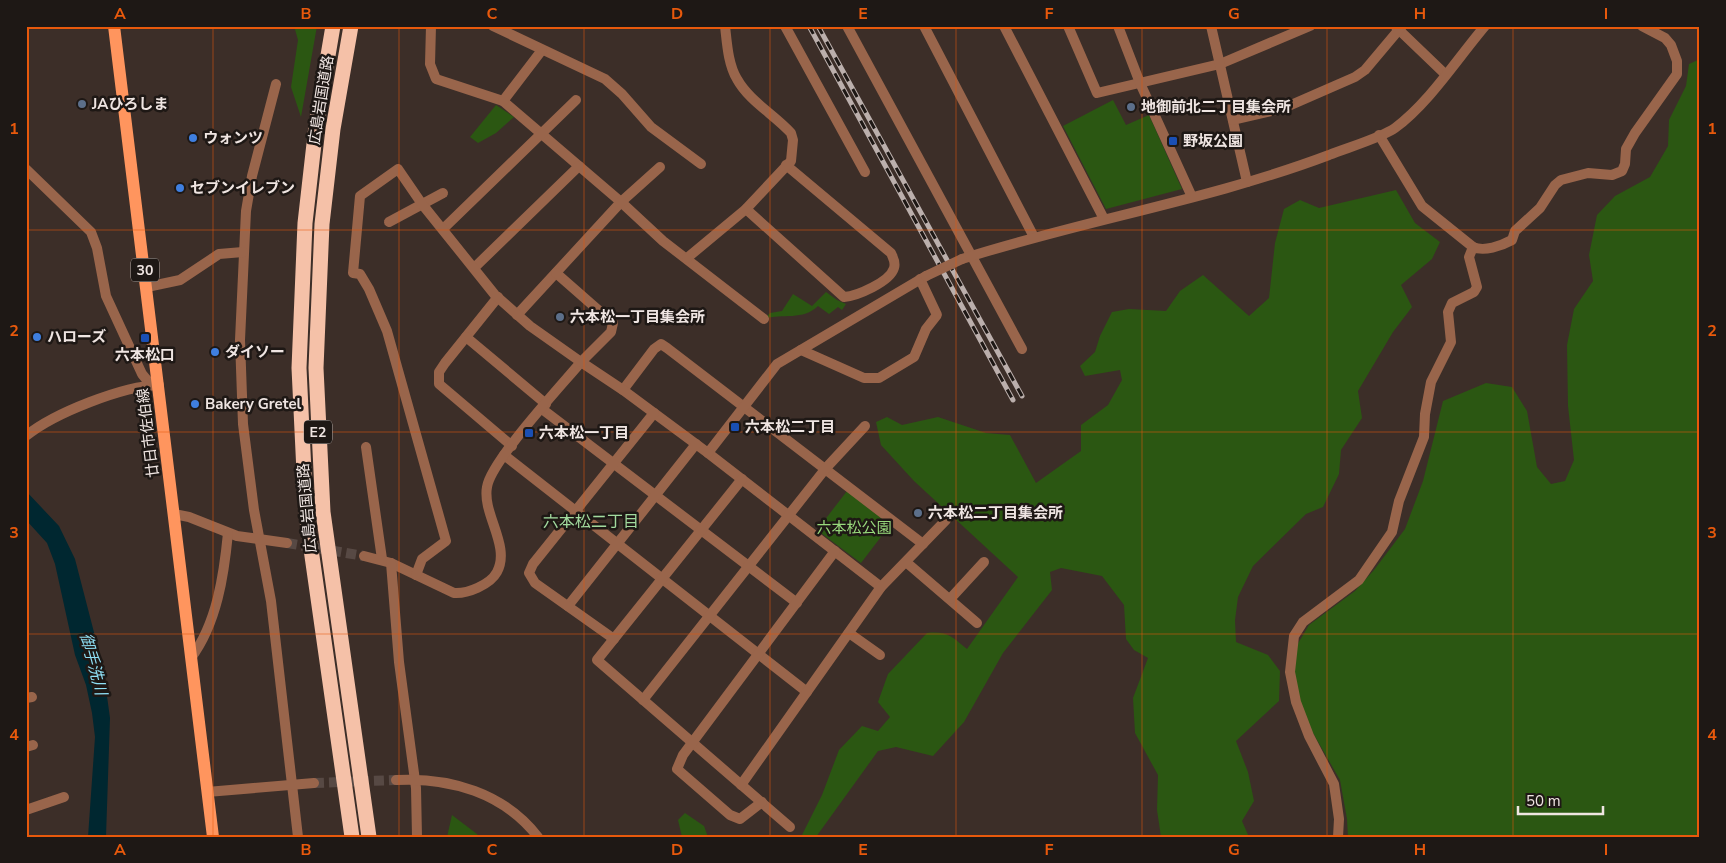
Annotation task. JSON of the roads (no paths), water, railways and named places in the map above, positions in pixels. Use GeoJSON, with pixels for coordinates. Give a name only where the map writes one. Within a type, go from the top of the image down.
{"type":"FeatureCollection","features":[{"type":"Feature","properties":{"kind":"highway","name":"広島岩国道路"},"geometry":{"type":"LineString","coordinates":[[333,26],[316,126],[307,203],[301,271],[299,368],[306,514],[352,837]]}},
{"type":"Feature","properties":{"kind":"highway","name":"広島岩国道路"},"geometry":{"type":"LineString","coordinates":[[351,26],[333,129],[322,224],[316,368],[323,512],[369,837]]}},
{"type":"Feature","properties":{"kind":"main road","name":"廿日市佐伯線"},"geometry":{"type":"LineString","coordinates":[[114,26],[148,287],[155,385],[174,514],[213,837]]}},
{"type":"Feature","properties":{"kind":"street"},"geometry":{"type":"LineString","coordinates":[[430,26],[430,64],[436,79],[503,101],[621,202],[663,241],[764,318]]}},
{"type":"Feature","properties":{"kind":"street"},"geometry":{"type":"LineString","coordinates":[[493,26],[604,79],[622,94],[651,127],[701,164]]}},
{"type":"Feature","properties":{"kind":"street"},"geometry":{"type":"LineString","coordinates":[[687,258],[746,209],[790,161],[792,134],[750,96],[736,79],[729,57],[725,26]]}},
{"type":"Feature","properties":{"kind":"street"},"geometry":{"type":"LineString","coordinates":[[785,26],[865,172]]}},
{"type":"Feature","properties":{"kind":"street"},"geometry":{"type":"LineString","coordinates":[[847,26],[967,257],[1022,350]]}},
{"type":"Feature","properties":{"kind":"street"},"geometry":{"type":"LineString","coordinates":[[1004,26],[1104,219]]}},
{"type":"Feature","properties":{"kind":"street"},"geometry":{"type":"LineString","coordinates":[[1068,26],[1097,93],[1220,64],[1310,26]]}},
{"type":"Feature","properties":{"kind":"street"},"geometry":{"type":"LineString","coordinates":[[1211,26],[1247,182]]}},
{"type":"Feature","properties":{"kind":"street"},"geometry":{"type":"LineString","coordinates":[[708,453],[777,364],[923,278],[967,257],[1034,237],[1247,182],[1393,130],[1413,113],[1485,26]]}},
{"type":"Feature","properties":{"kind":"street"},"geometry":{"type":"LineString","coordinates":[[1379,135],[1422,206],[1479,250],[1502,245],[1512,240],[1515,231],[1540,208],[1555,185],[1561,180],[1588,173],[1612,175],[1622,171],[1625,164],[1626,150],[1635,133],[1677,74],[1675,53],[1671,45],[1665,38],[1642,26]]}},
{"type":"Feature","properties":{"kind":"street"},"geometry":{"type":"LineString","coordinates":[[927,27],[1034,237]]}},
{"type":"Feature","properties":{"kind":"street"},"geometry":{"type":"LineString","coordinates":[[1120,27],[1140,82],[1192,197]]}},
{"type":"Feature","properties":{"kind":"street"},"geometry":{"type":"LineString","coordinates":[[1233,120],[1284,108],[1355,77],[1365,70],[1399,28],[1445,74]]}},
{"type":"Feature","properties":{"kind":"street"},"geometry":{"type":"LineString","coordinates":[[503,101],[542,50]]}},
{"type":"Feature","properties":{"kind":"street"},"geometry":{"type":"LineString","coordinates":[[276,84],[252,176],[246,211],[240,340],[243,424],[254,510],[271,601],[298,837]]}},
{"type":"Feature","properties":{"kind":"street"},"geometry":{"type":"LineString","coordinates":[[443,230],[576,100]]}},
{"type":"Feature","properties":{"kind":"street"},"geometry":{"type":"LineString","coordinates":[[746,209],[844,297],[855,296],[886,279],[894,269],[895,261],[891,253],[786,165]]}},
{"type":"Feature","properties":{"kind":"street"},"geometry":{"type":"LineString","coordinates":[[474,268],[579,166]]}},
{"type":"Feature","properties":{"kind":"street"},"geometry":{"type":"LineString","coordinates":[[517,315],[621,202],[660,167]]}},
{"type":"Feature","properties":{"kind":"street"},"geometry":{"type":"LineString","coordinates":[[26,169],[91,232],[97,248],[106,296],[142,374],[155,385]]}},
{"type":"Feature","properties":{"kind":"street"},"geometry":{"type":"LineString","coordinates":[[416,576],[422,560],[446,541],[387,331],[369,289],[360,274],[353,273],[360,196],[398,170],[422,204],[474,268],[498,297],[517,315],[696,444],[882,587]]}},
{"type":"Feature","properties":{"kind":"street"},"geometry":{"type":"LineString","coordinates":[[388,222],[443,194]]}},
{"type":"Feature","properties":{"kind":"street"},"geometry":{"type":"LineString","coordinates":[[1338,837],[1339,819],[1334,784],[1309,736],[1296,702],[1290,672],[1294,636],[1303,622],[1359,580],[1392,532],[1399,501],[1424,436],[1424,414],[1432,382],[1451,342],[1448,312],[1452,303],[1474,292],[1477,287],[1468,257],[1473,247]]}},
{"type":"Feature","properties":{"kind":"street"},"geometry":{"type":"LineString","coordinates":[[148,287],[177,282],[220,254],[243,252]]}},
{"type":"Feature","properties":{"kind":"street"},"geometry":{"type":"LineString","coordinates":[[364,556],[386,561],[454,593],[465,594],[496,574],[501,563],[495,528],[487,507],[487,486],[496,465],[581,362],[611,332],[613,323],[556,273]]}},
{"type":"Feature","properties":{"kind":"street"},"geometry":{"type":"LineString","coordinates":[[801,350],[864,378],[879,378],[914,357],[926,329],[937,315],[923,278]]}},
{"type":"Feature","properties":{"kind":"street"},"geometry":{"type":"LineString","coordinates":[[498,297],[439,372],[439,384],[512,446]]}},
{"type":"Feature","properties":{"kind":"street"},"geometry":{"type":"LineString","coordinates":[[466,336],[544,406],[656,495],[797,602]]}},
{"type":"Feature","properties":{"kind":"street"},"geometry":{"type":"LineString","coordinates":[[623,390],[654,349],[660,344],[676,353],[923,544]]}},
{"type":"Feature","properties":{"kind":"street"},"geometry":{"type":"LineString","coordinates":[[26,436],[60,414],[135,388],[155,385]]}},
{"type":"Feature","properties":{"kind":"street"},"geometry":{"type":"LineString","coordinates":[[614,639],[535,583],[529,573],[533,564],[654,413]]}},
{"type":"Feature","properties":{"kind":"street"},"geometry":{"type":"LineString","coordinates":[[643,700],[826,468],[864,426]]}},
{"type":"Feature","properties":{"kind":"street"},"geometry":{"type":"LineString","coordinates":[[568,606],[696,444]]}},
{"type":"Feature","properties":{"kind":"street"},"geometry":{"type":"LineString","coordinates":[[366,447],[386,561],[414,779],[417,837]]}},
{"type":"Feature","properties":{"kind":"street"},"geometry":{"type":"LineString","coordinates":[[504,455],[807,692]]}},
{"type":"Feature","properties":{"kind":"street"},"geometry":{"type":"LineString","coordinates":[[742,479],[597,660],[790,827]]}},
{"type":"Feature","properties":{"kind":"street"},"geometry":{"type":"LineString","coordinates":[[174,514],[189,517],[228,533],[287,542]]}},
{"type":"Feature","properties":{"kind":"street"},"geometry":{"type":"LineString","coordinates":[[741,785],[882,587],[946,520]]}},
{"type":"Feature","properties":{"kind":"street"},"geometry":{"type":"LineString","coordinates":[[191,658],[201,642],[220,590],[228,533]]}},
{"type":"Feature","properties":{"kind":"street"},"geometry":{"type":"LineString","coordinates":[[762,802],[740,819],[730,815],[677,769],[693,743],[835,551]]}},
{"type":"Feature","properties":{"kind":"street"},"geometry":{"type":"LineString","coordinates":[[906,562],[977,623]]}},
{"type":"Feature","properties":{"kind":"street"},"geometry":{"type":"LineString","coordinates":[[950,600],[984,562]]}},
{"type":"Feature","properties":{"kind":"street"},"geometry":{"type":"LineString","coordinates":[[849,633],[880,655]]}},
{"type":"Feature","properties":{"kind":"street"},"geometry":{"type":"LineString","coordinates":[[396,780],[414,779],[448,782],[478,792],[515,813],[538,837]]}},
{"type":"Feature","properties":{"kind":"street"},"geometry":{"type":"LineString","coordinates":[[207,792],[314,783]]}},
{"type":"Feature","properties":{"kind":"street"},"geometry":{"type":"LineString","coordinates":[[26,810],[64,797]]}},
{"type":"Feature","properties":{"kind":"water","name":"御手洗川"},"geometry":{"type":"Polygon","coordinates":[[[26,491],[59,526],[75,559],[103,667],[110,718],[106,837],[88,837],[95,737],[92,713],[86,685],[75,655],[55,564],[47,543],[26,520],[26,491]]]}},
{"type":"Feature","properties":{"kind":"tunnel"},"geometry":{"type":"LineString","coordinates":[[287,543],[364,556]]}},
{"type":"Feature","properties":{"kind":"tunnel"},"geometry":{"type":"LineString","coordinates":[[314,783],[396,780]]}},
{"type":"Feature","properties":{"kind":"railway"},"geometry":{"type":"LineString","coordinates":[[809,26],[1013,400]]}},
{"type":"Feature","properties":{"kind":"railway"},"geometry":{"type":"LineString","coordinates":[[818,26],[1022,396]]}},
{"type":"Feature","properties":{"kind":"place","name":"JAひろしま"},"geometry":{"type":"Point","coordinates":[82,104]}},
{"type":"Feature","properties":{"kind":"place","name":"地御前北二丁目集会所"},"geometry":{"type":"Point","coordinates":[1131,107]}},
{"type":"Feature","properties":{"kind":"place","name":"ウォンツ"},"geometry":{"type":"Point","coordinates":[193,138]}},
{"type":"Feature","properties":{"kind":"place","name":"野坂公園"},"geometry":{"type":"Point","coordinates":[1173,141]}},
{"type":"Feature","properties":{"kind":"place","name":"セブンイレブン"},"geometry":{"type":"Point","coordinates":[180,188]}},
{"type":"Feature","properties":{"kind":"place","name":"六本松一丁目集会所"},"geometry":{"type":"Point","coordinates":[560,317]}},
{"type":"Feature","properties":{"kind":"place","name":"ハローズ"},"geometry":{"type":"Point","coordinates":[37,337]}},
{"type":"Feature","properties":{"kind":"place","name":"六本松口"},"geometry":{"type":"Point","coordinates":[145,338]}},
{"type":"Feature","properties":{"kind":"place","name":"ダイソー"},"geometry":{"type":"Point","coordinates":[215,352]}},
{"type":"Feature","properties":{"kind":"place","name":"Bakery Gretel"},"geometry":{"type":"Point","coordinates":[195,404]}},
{"type":"Feature","properties":{"kind":"place","name":"六本松二丁目"},"geometry":{"type":"Point","coordinates":[735,427]}},
{"type":"Feature","properties":{"kind":"place","name":"六本松一丁目"},"geometry":{"type":"Point","coordinates":[529,433]}},
{"type":"Feature","properties":{"kind":"place","name":"六本松二丁目集会所"},"geometry":{"type":"Point","coordinates":[918,513]}},
{"type":"Feature","properties":{"kind":"district","name":"六本松二丁目"},"geometry":{"type":"Point","coordinates":[591,522]}},
{"type":"Feature","properties":{"kind":"park label","name":"六本松公園"},"geometry":{"type":"Point","coordinates":[854,528]}}]}
